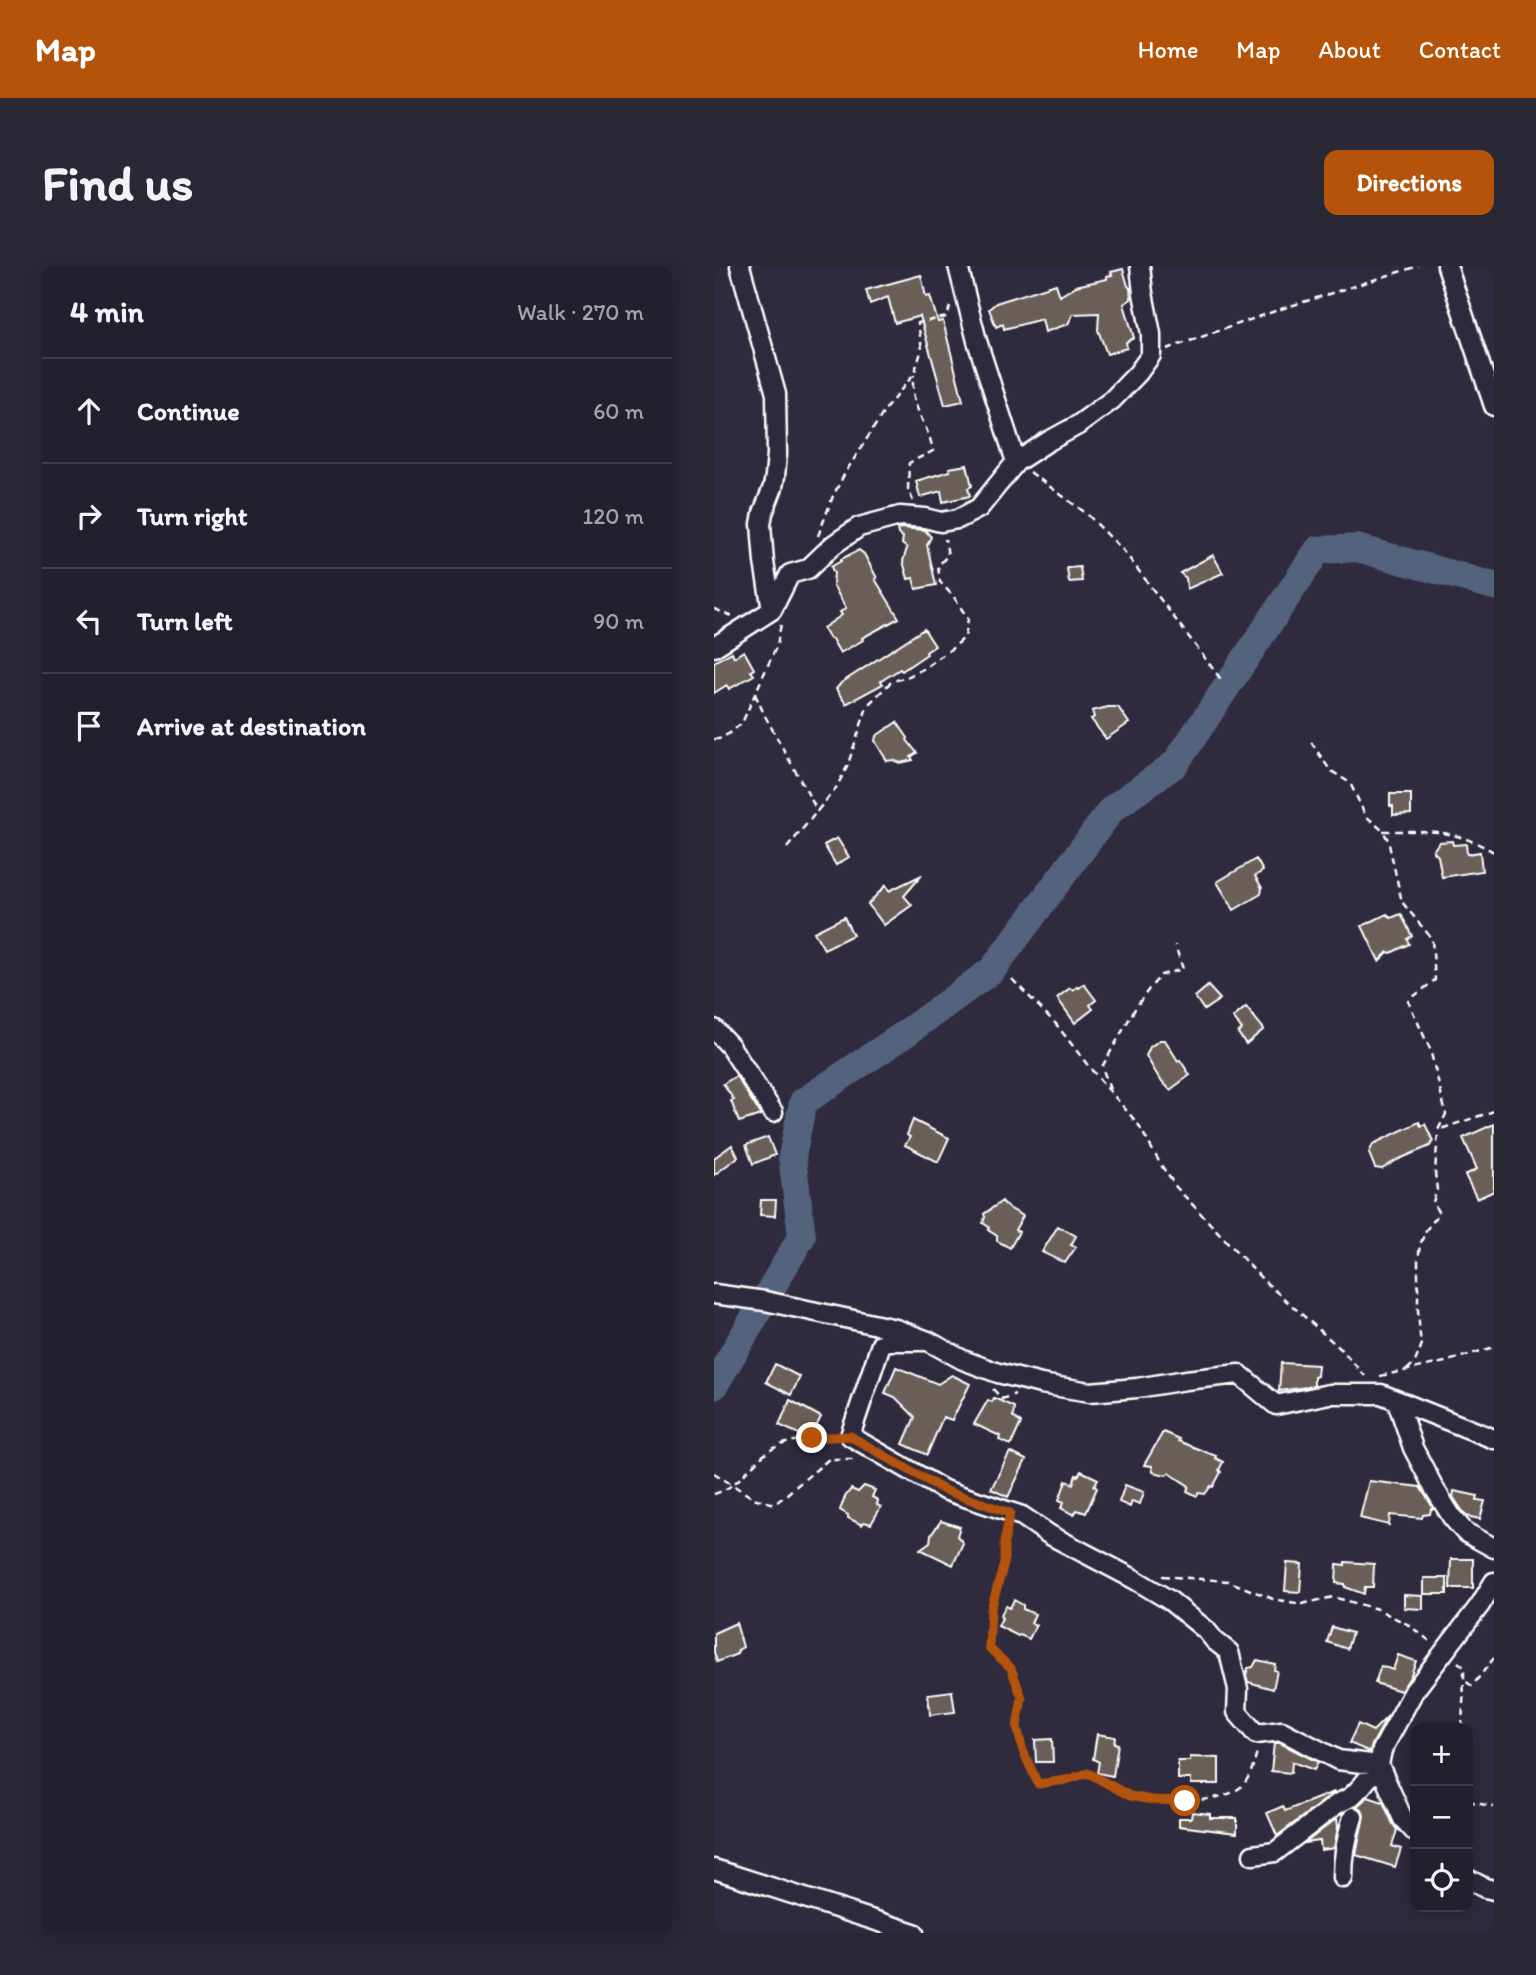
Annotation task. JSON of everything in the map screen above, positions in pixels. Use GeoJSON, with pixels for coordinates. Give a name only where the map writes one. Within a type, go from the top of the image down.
{"type":"FeatureCollection","features":[{"type":"Feature","properties":{"kind":"street"},"geometry":{"type":"LineString","coordinates":[[740,266],[776,394],[778,442],[774,487],[761,524],[764,562],[777,616]]}},
{"type":"Feature","properties":{"kind":"street"},"geometry":{"type":"LineString","coordinates":[[958,266],[977,341],[1016,462]]}},
{"type":"Feature","properties":{"kind":"street"},"geometry":{"type":"LineString","coordinates":[[714,647],[777,616],[790,574],[808,569],[833,545],[859,527],[900,516],[933,520],[958,519],[979,508],[1016,462],[1078,425],[1112,400],[1151,355],[1152,334],[1140,266]]}},
{"type":"Feature","properties":{"kind":"street"},"geometry":{"type":"LineString","coordinates":[[1447,266],[1494,407]]}},
{"type":"Feature","properties":{"kind":"street"},"geometry":{"type":"LineString","coordinates":[[714,1029],[730,1046],[773,1112]]}},
{"type":"Feature","properties":{"kind":"street"},"geometry":{"type":"LineString","coordinates":[[714,1294],[765,1301],[896,1329],[928,1341],[963,1360],[998,1373],[1041,1384],[1090,1392],[1239,1374],[1276,1405],[1329,1394],[1389,1398],[1494,1439]]}},
{"type":"Feature","properties":{"kind":"street"},"geometry":{"type":"LineString","coordinates":[[928,1341],[887,1341],[881,1344],[850,1436],[944,1490],[1022,1516],[1050,1535],[1169,1600],[1229,1652],[1238,1689],[1237,1712],[1256,1734],[1282,1731],[1338,1760],[1379,1765]]}},
{"type":"Feature","properties":{"kind":"street"},"geometry":{"type":"LineString","coordinates":[[1389,1398],[1434,1488],[1452,1517],[1465,1532],[1494,1548]]}},
{"type":"Feature","properties":{"kind":"street"},"geometry":{"type":"LineString","coordinates":[[1253,1855],[1275,1852],[1351,1797],[1379,1765],[1382,1750],[1415,1691],[1480,1605],[1494,1582]]}},
{"type":"Feature","properties":{"kind":"street"},"geometry":{"type":"LineString","coordinates":[[1379,1765],[1403,1819],[1410,1827]]}},
{"type":"Feature","properties":{"kind":"street"},"geometry":{"type":"LineString","coordinates":[[1343,1878],[1345,1846],[1353,1817]]}},
{"type":"Feature","properties":{"kind":"street"},"geometry":{"type":"LineString","coordinates":[[714,1869],[914,1933]]}},
{"type":"Feature","properties":{"kind":"street"},"geometry":{"type":"LineString","coordinates":[[1473,1882],[1494,1890]]}},
{"type":"Feature","properties":{"kind":"path"},"geometry":{"type":"LineString","coordinates":[[1151,355],[1281,309],[1418,266]]}},
{"type":"Feature","properties":{"kind":"path"},"geometry":{"type":"LineString","coordinates":[[787,848],[836,788],[847,767],[870,703],[892,681],[923,669],[965,637],[968,619],[954,597],[940,582],[938,566],[948,555],[933,520],[915,506],[908,489],[909,463],[933,452],[930,437],[913,400],[914,374],[922,349],[918,323],[947,317],[950,304]]}},
{"type":"Feature","properties":{"kind":"path"},"geometry":{"type":"LineString","coordinates":[[817,544],[824,517],[845,473],[887,407],[914,374]]}},
{"type":"Feature","properties":{"kind":"path"},"geometry":{"type":"LineString","coordinates":[[1016,462],[1087,514],[1123,550],[1223,682]]}},
{"type":"Feature","properties":{"kind":"path"},"geometry":{"type":"LineString","coordinates":[[714,739],[730,733],[742,723],[777,645],[777,616]]}},
{"type":"Feature","properties":{"kind":"path"},"geometry":{"type":"LineString","coordinates":[[755,692],[758,704],[818,812]]}},
{"type":"Feature","properties":{"kind":"path"},"geometry":{"type":"LineString","coordinates":[[1311,742],[1330,770],[1350,783],[1366,816],[1383,831],[1388,840],[1402,902],[1432,939],[1435,980],[1408,1002],[1430,1049],[1446,1114],[1438,1130],[1435,1173],[1437,1191],[1433,1202],[1439,1214],[1426,1230],[1420,1245],[1418,1273],[1421,1347],[1415,1362],[1407,1370]]}},
{"type":"Feature","properties":{"kind":"path"},"geometry":{"type":"LineString","coordinates":[[1383,831],[1440,831],[1474,841],[1494,852]]}},
{"type":"Feature","properties":{"kind":"path"},"geometry":{"type":"LineString","coordinates":[[1111,1092],[1102,1067],[1149,989],[1161,975],[1183,969],[1175,945]]}},
{"type":"Feature","properties":{"kind":"path"},"geometry":{"type":"LineString","coordinates":[[1012,979],[1056,1024],[1138,1124],[1176,1187],[1263,1280],[1317,1325],[1389,1398]]}},
{"type":"Feature","properties":{"kind":"path"},"geometry":{"type":"LineString","coordinates":[[1438,1130],[1494,1111]]}},
{"type":"Feature","properties":{"kind":"path"},"geometry":{"type":"LineString","coordinates":[[1380,1376],[1494,1348]]}},
{"type":"Feature","properties":{"kind":"path"},"geometry":{"type":"LineString","coordinates":[[714,1494],[732,1485],[767,1453],[787,1443],[812,1438],[850,1436]]}},
{"type":"Feature","properties":{"kind":"path"},"geometry":{"type":"LineString","coordinates":[[714,1473],[753,1498],[775,1504],[829,1459],[855,1459]]}},
{"type":"Feature","properties":{"kind":"path"},"geometry":{"type":"LineString","coordinates":[[1010,1513],[1004,1543],[1004,1564],[991,1609],[989,1648],[1011,1668],[1022,1698],[1017,1727],[1023,1751],[1038,1784],[1066,1780],[1088,1773],[1130,1796],[1185,1801],[1214,1798],[1239,1789],[1254,1768],[1259,1740],[1256,1734]]}},
{"type":"Feature","properties":{"kind":"path"},"geometry":{"type":"LineString","coordinates":[[1134,1579],[1168,1575],[1228,1581],[1273,1599],[1302,1604],[1333,1597],[1377,1609],[1406,1624],[1464,1667],[1462,1723]]}},
{"type":"Feature","properties":{"kind":"path"},"geometry":{"type":"LineString","coordinates":[[1464,1680],[1472,1686],[1494,1658]]}},
{"type":"Feature","properties":{"kind":"path"},"geometry":{"type":"LineString","coordinates":[[1473,1802],[1494,1807]]}},
{"type":"Feature","properties":{"kind":"building"},"geometry":{"type":"Polygon","coordinates":[[[1123,269],[1131,299],[1124,304],[1134,338],[1126,342],[1127,348],[1107,354],[1098,330],[1099,313],[1073,314],[1068,324],[1045,332],[1042,319],[1004,329],[1003,324],[996,327],[989,309],[996,303],[1056,284],[1060,296],[1076,286],[1107,279],[1107,276],[1112,275],[1111,272],[1123,269]]]}},
{"type":"Feature","properties":{"kind":"building"},"geometry":{"type":"Polygon","coordinates":[[[921,275],[926,297],[930,296],[938,322],[943,321],[963,401],[945,405],[920,316],[895,323],[888,297],[870,304],[866,290],[921,275]]]}},
{"type":"Feature","properties":{"kind":"building"},"geometry":{"type":"Polygon","coordinates":[[[967,465],[972,486],[968,488],[970,496],[943,502],[941,491],[920,497],[916,481],[950,471],[949,468],[967,465]]]}},
{"type":"Feature","properties":{"kind":"building"},"geometry":{"type":"Polygon","coordinates":[[[897,529],[925,530],[931,537],[927,545],[936,585],[916,589],[913,578],[908,579],[903,561],[907,548],[902,544],[903,537],[898,534],[897,529]]]}},
{"type":"Feature","properties":{"kind":"building"},"geometry":{"type":"Polygon","coordinates":[[[859,550],[864,554],[877,578],[875,579],[899,618],[840,653],[823,628],[842,615],[840,612],[846,608],[833,585],[834,573],[831,567],[859,550]]]}},
{"type":"Feature","properties":{"kind":"building"},"geometry":{"type":"Polygon","coordinates":[[[1213,555],[1223,573],[1187,589],[1186,578],[1180,573],[1213,555]]]}},
{"type":"Feature","properties":{"kind":"building"},"geometry":{"type":"Polygon","coordinates":[[[1080,567],[1082,581],[1069,582],[1067,568],[1080,567]]]}},
{"type":"Feature","properties":{"kind":"building"},"geometry":{"type":"Polygon","coordinates":[[[924,629],[935,646],[926,652],[927,654],[881,681],[883,684],[846,704],[836,689],[841,683],[924,629]]]}},
{"type":"Feature","properties":{"kind":"building"},"geometry":{"type":"Polygon","coordinates":[[[744,651],[754,669],[751,671],[754,675],[729,689],[727,685],[714,693],[714,662],[732,652],[734,657],[744,651]]]}},
{"type":"Feature","properties":{"kind":"building"},"geometry":{"type":"Polygon","coordinates":[[[1118,707],[1129,723],[1106,739],[1091,719],[1094,717],[1092,711],[1118,707]]]}},
{"type":"Feature","properties":{"kind":"building"},"geometry":{"type":"Polygon","coordinates":[[[897,722],[917,753],[911,757],[913,760],[900,763],[887,761],[875,741],[876,736],[897,722]]]}},
{"type":"Feature","properties":{"kind":"building"},"geometry":{"type":"Polygon","coordinates":[[[1390,794],[1411,794],[1411,814],[1393,815],[1390,794]]]}},
{"type":"Feature","properties":{"kind":"building"},"geometry":{"type":"Polygon","coordinates":[[[837,838],[849,857],[836,865],[824,845],[837,838]]]}},
{"type":"Feature","properties":{"kind":"building"},"geometry":{"type":"Polygon","coordinates":[[[1452,841],[1453,845],[1466,844],[1467,854],[1480,852],[1482,871],[1442,877],[1438,856],[1433,851],[1439,842],[1452,841]]]}},
{"type":"Feature","properties":{"kind":"building"},"geometry":{"type":"Polygon","coordinates":[[[1256,859],[1263,871],[1255,876],[1262,888],[1261,894],[1234,910],[1217,882],[1256,859]]]}},
{"type":"Feature","properties":{"kind":"building"},"geometry":{"type":"Polygon","coordinates":[[[922,875],[904,896],[912,905],[884,925],[868,904],[886,885],[889,891],[922,875]]]}},
{"type":"Feature","properties":{"kind":"building"},"geometry":{"type":"Polygon","coordinates":[[[1387,914],[1391,918],[1401,914],[1412,936],[1407,939],[1409,944],[1388,952],[1379,961],[1362,926],[1387,914]]]}},
{"type":"Feature","properties":{"kind":"building"},"geometry":{"type":"Polygon","coordinates":[[[844,917],[853,935],[824,949],[814,932],[844,917]]]}},
{"type":"Feature","properties":{"kind":"building"},"geometry":{"type":"Polygon","coordinates":[[[1084,984],[1096,1000],[1090,1005],[1093,1009],[1075,1023],[1057,998],[1070,988],[1073,990],[1084,984]]]}},
{"type":"Feature","properties":{"kind":"building"},"geometry":{"type":"Polygon","coordinates":[[[1208,986],[1220,999],[1204,1010],[1195,997],[1208,986]]]}},
{"type":"Feature","properties":{"kind":"building"},"geometry":{"type":"Polygon","coordinates":[[[1246,1007],[1264,1029],[1246,1044],[1238,1033],[1242,1029],[1233,1018],[1246,1007]]]}},
{"type":"Feature","properties":{"kind":"building"},"geometry":{"type":"Polygon","coordinates":[[[1160,1040],[1165,1040],[1190,1075],[1170,1090],[1146,1056],[1150,1047],[1160,1040]]]}},
{"type":"Feature","properties":{"kind":"building"},"geometry":{"type":"Polygon","coordinates":[[[736,1076],[761,1115],[739,1122],[731,1101],[734,1100],[723,1084],[736,1076]]]}},
{"type":"Feature","properties":{"kind":"building"},"geometry":{"type":"Polygon","coordinates":[[[913,1120],[949,1138],[938,1162],[905,1145],[910,1137],[907,1135],[913,1120]]]}},
{"type":"Feature","properties":{"kind":"building"},"geometry":{"type":"Polygon","coordinates":[[[1419,1122],[1421,1126],[1425,1124],[1433,1141],[1430,1146],[1382,1169],[1375,1168],[1369,1153],[1373,1144],[1419,1122]]]}},
{"type":"Feature","properties":{"kind":"building"},"geometry":{"type":"Polygon","coordinates":[[[1494,1124],[1494,1191],[1477,1199],[1465,1175],[1477,1169],[1463,1138],[1494,1124]]]}},
{"type":"Feature","properties":{"kind":"building"},"geometry":{"type":"Polygon","coordinates":[[[768,1137],[775,1155],[753,1164],[746,1145],[768,1137]]]}},
{"type":"Feature","properties":{"kind":"building"},"geometry":{"type":"Polygon","coordinates":[[[732,1145],[738,1157],[714,1175],[714,1158],[732,1145]]]}},
{"type":"Feature","properties":{"kind":"building"},"geometry":{"type":"Polygon","coordinates":[[[761,1200],[776,1200],[775,1216],[760,1215],[761,1200]]]}},
{"type":"Feature","properties":{"kind":"building"},"geometry":{"type":"Polygon","coordinates":[[[1002,1201],[1023,1216],[1015,1230],[1019,1232],[1010,1248],[997,1241],[997,1236],[983,1223],[984,1214],[1002,1201]]]}},
{"type":"Feature","properties":{"kind":"building"},"geometry":{"type":"Polygon","coordinates":[[[1058,1226],[1076,1236],[1071,1245],[1076,1247],[1065,1263],[1042,1252],[1058,1226]]]}},
{"type":"Feature","properties":{"kind":"building"},"geometry":{"type":"Polygon","coordinates":[[[1281,1363],[1318,1365],[1314,1386],[1279,1391],[1281,1363]]]}},
{"type":"Feature","properties":{"kind":"building"},"geometry":{"type":"Polygon","coordinates":[[[775,1364],[800,1377],[791,1395],[766,1382],[775,1364]]]}},
{"type":"Feature","properties":{"kind":"building"},"geometry":{"type":"Polygon","coordinates":[[[896,1367],[938,1384],[952,1375],[970,1384],[952,1420],[943,1417],[927,1455],[903,1444],[915,1417],[895,1397],[885,1393],[896,1367]]]}},
{"type":"Feature","properties":{"kind":"building"},"geometry":{"type":"Polygon","coordinates":[[[994,1398],[1014,1407],[1013,1417],[1021,1423],[1011,1445],[999,1440],[1000,1436],[974,1424],[988,1400],[992,1402],[994,1398]]]}},
{"type":"Feature","properties":{"kind":"building"},"geometry":{"type":"Polygon","coordinates":[[[790,1400],[821,1417],[808,1438],[779,1425],[790,1400]]]}},
{"type":"Feature","properties":{"kind":"building"},"geometry":{"type":"Polygon","coordinates":[[[1163,1432],[1216,1456],[1215,1458],[1223,1462],[1213,1487],[1205,1494],[1199,1493],[1197,1496],[1187,1491],[1189,1486],[1169,1473],[1166,1475],[1153,1472],[1152,1466],[1144,1465],[1163,1432]]]}},
{"type":"Feature","properties":{"kind":"building"},"geometry":{"type":"Polygon","coordinates":[[[1010,1452],[1026,1460],[1008,1497],[991,1489],[1010,1452]]]}},
{"type":"Feature","properties":{"kind":"building"},"geometry":{"type":"Polygon","coordinates":[[[1081,1471],[1098,1479],[1094,1486],[1097,1488],[1086,1513],[1077,1510],[1074,1515],[1061,1508],[1064,1502],[1059,1500],[1066,1481],[1073,1484],[1076,1475],[1081,1471]]]}},
{"type":"Feature","properties":{"kind":"building"},"geometry":{"type":"Polygon","coordinates":[[[1369,1481],[1420,1487],[1434,1509],[1422,1518],[1390,1515],[1389,1525],[1360,1518],[1369,1481]]]}},
{"type":"Feature","properties":{"kind":"building"},"geometry":{"type":"Polygon","coordinates":[[[1125,1485],[1144,1492],[1140,1504],[1132,1501],[1130,1507],[1119,1502],[1125,1485]]]}},
{"type":"Feature","properties":{"kind":"building"},"geometry":{"type":"Polygon","coordinates":[[[864,1486],[875,1490],[872,1497],[878,1500],[877,1505],[881,1507],[871,1524],[864,1522],[862,1525],[848,1518],[848,1515],[840,1510],[851,1489],[858,1492],[864,1486]]]}},
{"type":"Feature","properties":{"kind":"building"},"geometry":{"type":"Polygon","coordinates":[[[1454,1491],[1478,1496],[1477,1500],[1485,1501],[1480,1519],[1466,1516],[1453,1497],[1454,1491]]]}},
{"type":"Feature","properties":{"kind":"building"},"geometry":{"type":"Polygon","coordinates":[[[941,1521],[960,1527],[957,1536],[963,1543],[953,1565],[920,1549],[930,1542],[931,1535],[941,1521]]]}},
{"type":"Feature","properties":{"kind":"building"},"geometry":{"type":"Polygon","coordinates":[[[1451,1559],[1473,1559],[1473,1588],[1450,1588],[1451,1559]]]}},
{"type":"Feature","properties":{"kind":"building"},"geometry":{"type":"Polygon","coordinates":[[[1345,1562],[1374,1564],[1373,1587],[1365,1587],[1364,1594],[1345,1587],[1345,1584],[1336,1583],[1337,1564],[1345,1565],[1345,1562]]]}},
{"type":"Feature","properties":{"kind":"building"},"geometry":{"type":"Polygon","coordinates":[[[1287,1563],[1302,1564],[1300,1592],[1285,1591],[1287,1563]]]}},
{"type":"Feature","properties":{"kind":"building"},"geometry":{"type":"Polygon","coordinates":[[[1424,1578],[1447,1578],[1447,1594],[1424,1594],[1424,1578]]]}},
{"type":"Feature","properties":{"kind":"building"},"geometry":{"type":"Polygon","coordinates":[[[1404,1595],[1423,1596],[1423,1609],[1404,1608],[1404,1595]]]}},
{"type":"Feature","properties":{"kind":"building"},"geometry":{"type":"Polygon","coordinates":[[[1014,1600],[1023,1605],[1023,1609],[1035,1614],[1031,1623],[1036,1625],[1029,1639],[998,1626],[1006,1606],[1010,1608],[1014,1600]]]}},
{"type":"Feature","properties":{"kind":"building"},"geometry":{"type":"Polygon","coordinates":[[[736,1623],[743,1647],[737,1654],[717,1662],[714,1633],[736,1623]]]}},
{"type":"Feature","properties":{"kind":"building"},"geometry":{"type":"Polygon","coordinates":[[[1332,1627],[1352,1633],[1347,1649],[1327,1642],[1332,1627]]]}},
{"type":"Feature","properties":{"kind":"building"},"geometry":{"type":"Polygon","coordinates":[[[1398,1655],[1416,1661],[1401,1691],[1375,1683],[1381,1666],[1393,1670],[1398,1655]]]}},
{"type":"Feature","properties":{"kind":"building"},"geometry":{"type":"Polygon","coordinates":[[[1257,1660],[1275,1664],[1274,1670],[1277,1671],[1273,1689],[1248,1682],[1248,1668],[1253,1667],[1257,1660]]]}},
{"type":"Feature","properties":{"kind":"building"},"geometry":{"type":"Polygon","coordinates":[[[952,1691],[955,1712],[930,1715],[928,1694],[952,1691]]]}},
{"type":"Feature","properties":{"kind":"building"},"geometry":{"type":"Polygon","coordinates":[[[1388,1716],[1370,1752],[1349,1743],[1358,1724],[1373,1731],[1388,1716]]]}},
{"type":"Feature","properties":{"kind":"building"},"geometry":{"type":"Polygon","coordinates":[[[1097,1734],[1115,1737],[1114,1743],[1118,1744],[1113,1776],[1097,1773],[1099,1762],[1093,1759],[1097,1734]]]}},
{"type":"Feature","properties":{"kind":"building"},"geometry":{"type":"Polygon","coordinates":[[[1052,1739],[1053,1762],[1036,1762],[1035,1740],[1052,1739]]]}},
{"type":"Feature","properties":{"kind":"building"},"geometry":{"type":"Polygon","coordinates":[[[1274,1743],[1280,1743],[1318,1762],[1314,1770],[1292,1762],[1291,1773],[1271,1771],[1274,1743]]]}},
{"type":"Feature","properties":{"kind":"building"},"geometry":{"type":"Polygon","coordinates":[[[1190,1757],[1219,1758],[1219,1784],[1191,1784],[1191,1779],[1178,1779],[1178,1761],[1190,1761],[1190,1757]]]}},
{"type":"Feature","properties":{"kind":"building"},"geometry":{"type":"Polygon","coordinates":[[[1334,1792],[1277,1836],[1267,1813],[1283,1806],[1285,1811],[1334,1792]]]}},
{"type":"Feature","properties":{"kind":"building"},"geometry":{"type":"Polygon","coordinates":[[[1368,1797],[1383,1802],[1397,1830],[1392,1846],[1401,1849],[1395,1867],[1356,1855],[1364,1815],[1357,1806],[1368,1797]]]}},
{"type":"Feature","properties":{"kind":"building"},"geometry":{"type":"Polygon","coordinates":[[[1192,1812],[1210,1814],[1210,1818],[1237,1818],[1237,1833],[1179,1826],[1179,1818],[1191,1818],[1192,1812]]]}},
{"type":"Feature","properties":{"kind":"building"},"geometry":{"type":"Polygon","coordinates":[[[1337,1818],[1334,1848],[1321,1850],[1320,1841],[1305,1843],[1337,1818]]]}},
{"type":"Feature","properties":{"kind":"waterway"},"geometry":{"type":"LineString","coordinates":[[714,1386],[802,1236],[792,1157],[803,1102],[902,1036],[992,970],[1112,809],[1175,764],[1318,550],[1357,548],[1494,586]]}},
{"type":"Feature","properties":{"kind":"route"},"geometry":{"type":"LineString","coordinates":[[812,1438],[850,1436],[944,1490],[1010,1513],[1004,1543],[1004,1564],[991,1609],[989,1648],[1011,1668],[1022,1698],[1017,1727],[1023,1751],[1038,1784],[1066,1780],[1088,1773],[1130,1796],[1185,1801]]}}]}
